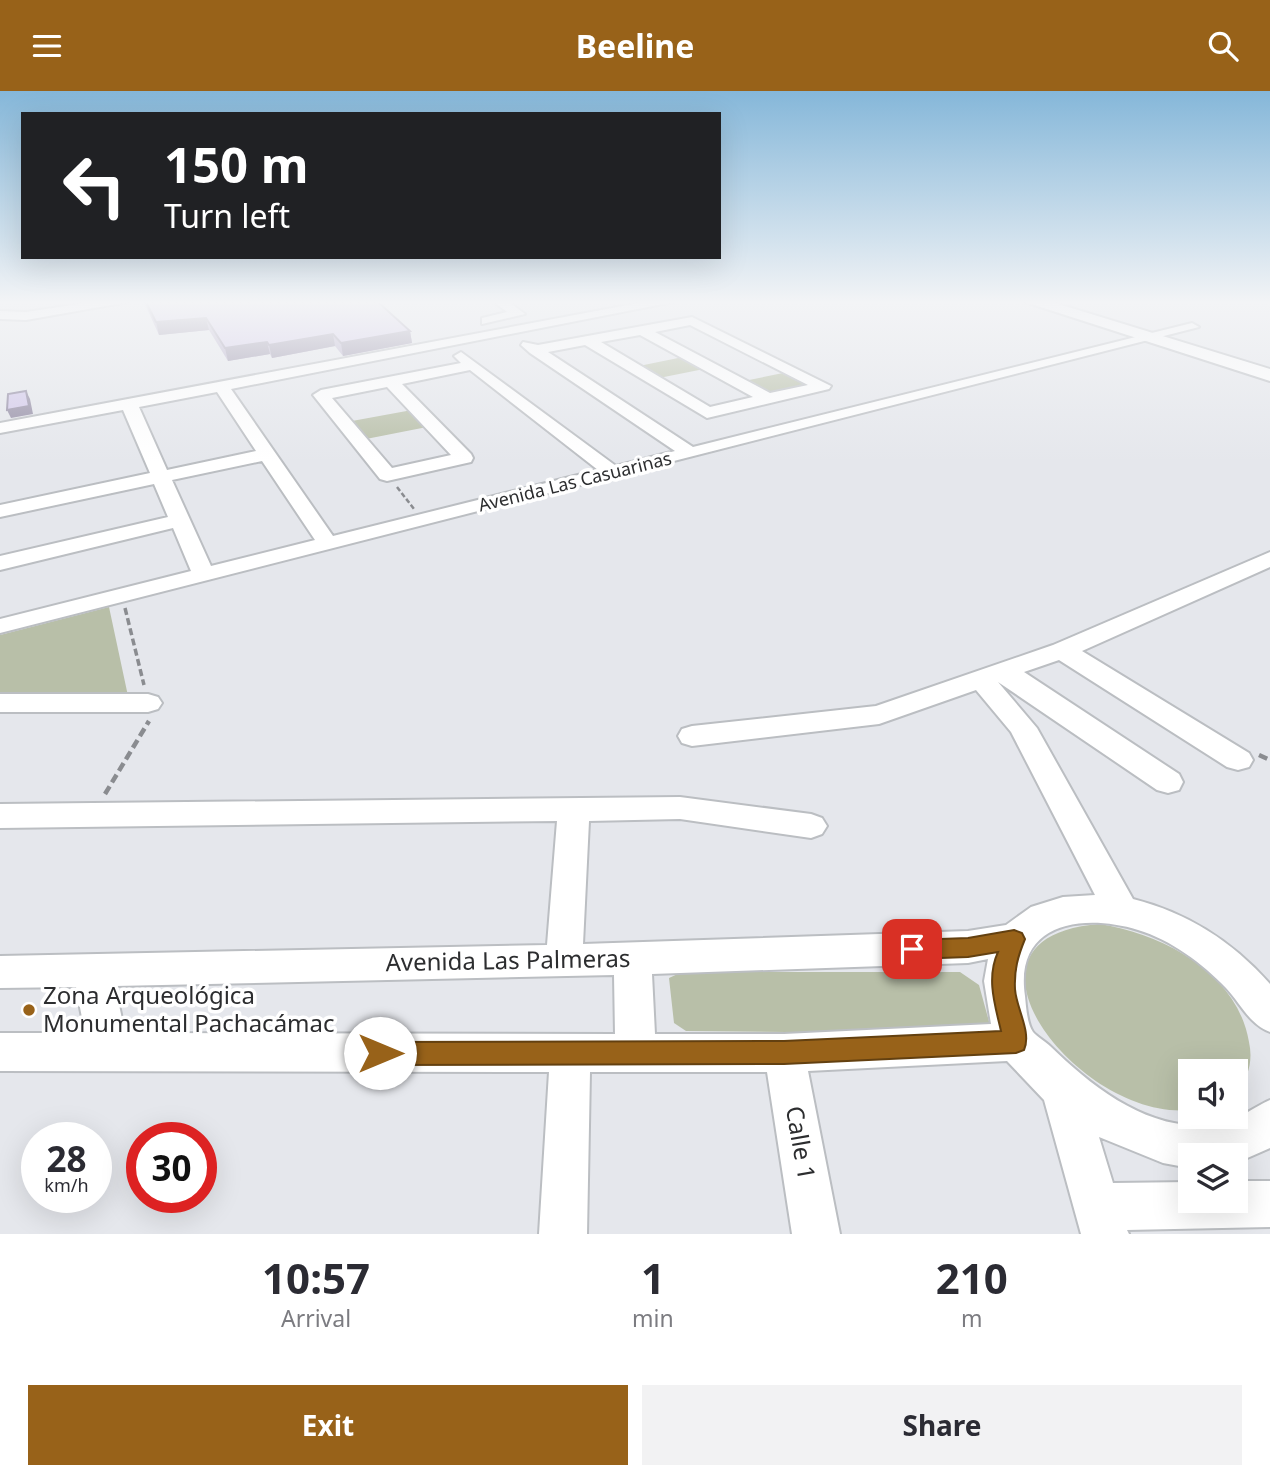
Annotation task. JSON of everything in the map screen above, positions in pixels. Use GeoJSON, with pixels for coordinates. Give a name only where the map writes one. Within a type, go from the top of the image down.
{"type":"FeatureCollection","features":[{"type":"Feature","properties":{"kind":"main road"},"geometry":{"type":"LineString","coordinates":[[1206,355],[1270,375]]}},
{"type":"Feature","properties":{"kind":"street"},"geometry":{"type":"LineString","coordinates":[[0,428],[385,355]]}},
{"type":"Feature","properties":{"kind":"street"},"geometry":{"type":"LineString","coordinates":[[461,355],[612,472]]}},
{"type":"Feature","properties":{"kind":"street"},"geometry":{"type":"LineString","coordinates":[[544,355],[690,453]]}},
{"type":"Feature","properties":{"kind":"street"},"geometry":{"type":"LineString","coordinates":[[612,355],[707,413],[823,386],[761,355]]}},
{"type":"Feature","properties":{"kind":"street"},"geometry":{"type":"LineString","coordinates":[[687,355],[768,399]]}},
{"type":"Feature","properties":{"kind":"street","name":"Avenida Las Casuarinas"},"geometry":{"type":"LineString","coordinates":[[0,626],[1081,355]]}},
{"type":"Feature","properties":{"kind":"street"},"geometry":{"type":"LineString","coordinates":[[390,381],[464,458],[387,475],[321,395],[390,381],[473,365]]}},
{"type":"Feature","properties":{"kind":"street"},"geometry":{"type":"LineString","coordinates":[[221,386],[328,544]]}},
{"type":"Feature","properties":{"kind":"street"},"geometry":{"type":"LineString","coordinates":[[130,404],[204,575]]}},
{"type":"Feature","properties":{"kind":"street"},"geometry":{"type":"LineString","coordinates":[[0,511],[267,454]]}},
{"type":"Feature","properties":{"kind":"street"},"geometry":{"type":"LineString","coordinates":[[0,563],[180,520]]}},
{"type":"Feature","properties":{"kind":"street"},"geometry":{"type":"LineString","coordinates":[[692,736],[879,715],[1062,650],[1270,559]]}},
{"type":"Feature","properties":{"kind":"street"},"geometry":{"type":"LineString","coordinates":[[1062,650],[1238,760]]}},
{"type":"Feature","properties":{"kind":"street"},"geometry":{"type":"LineString","coordinates":[[992,675],[1168,782]]}},
{"type":"Feature","properties":{"kind":"street"},"geometry":{"type":"LineString","coordinates":[[992,675],[1121,911]]}},
{"type":"Feature","properties":{"kind":"street"},"geometry":{"type":"LineString","coordinates":[[0,703],[148,703]]}},
{"type":"Feature","properties":{"kind":"street"},"geometry":{"type":"LineString","coordinates":[[0,816],[680,808],[811,826]]}},
{"type":"Feature","properties":{"kind":"street"},"geometry":{"type":"LineString","coordinates":[[564,960],[574,809]]}},
{"type":"Feature","properties":{"kind":"street"},"geometry":{"type":"LineString","coordinates":[[1270,1014],[1253,989],[1225,961],[1192,938],[1157,921],[1121,911],[1087,907],[1057,911],[1032,922],[1014,939],[1004,963],[1003,991],[1016,1042],[1062,1087],[1099,1115],[1142,1135],[1185,1145],[1224,1145],[1257,1134],[1270,1122]]}},
{"type":"Feature","properties":{"kind":"street","name":"Avenida Las Palmeras"},"geometry":{"type":"LineString","coordinates":[[0,972],[633,959],[968,947],[1014,939]]}},
{"type":"Feature","properties":{"kind":"street"},"geometry":{"type":"LineString","coordinates":[[633,959],[635,1054]]}},
{"type":"Feature","properties":{"kind":"street"},"geometry":{"type":"LineString","coordinates":[[92,969],[110,1052]]}},
{"type":"Feature","properties":{"kind":"street"},"geometry":{"type":"LineString","coordinates":[[0,1052],[784,1053],[1016,1042]]}},
{"type":"Feature","properties":{"kind":"street","name":"Calle 1"},"geometry":{"type":"LineString","coordinates":[[784,1053],[816,1234]]}},
{"type":"Feature","properties":{"kind":"street"},"geometry":{"type":"LineString","coordinates":[[563,1234],[570,1054]]}},
{"type":"Feature","properties":{"kind":"street"},"geometry":{"type":"LineString","coordinates":[[1062,1087],[1100,1220],[1270,1204]]}},
{"type":"Feature","properties":{"kind":"path"},"geometry":{"type":"LineString","coordinates":[[387,475],[423,520]]}},
{"type":"Feature","properties":{"kind":"green space"},"geometry":{"type":"Polygon","coordinates":[[[683,357],[704,369],[659,378],[639,366],[683,357]]]}},
{"type":"Feature","properties":{"kind":"green space"},"geometry":{"type":"Polygon","coordinates":[[[788,372],[812,384],[768,394],[744,381],[788,372]]]}},
{"type":"Feature","properties":{"kind":"green space"},"geometry":{"type":"Polygon","coordinates":[[[412,410],[427,427],[366,439],[352,421],[412,410]]]}},
{"type":"Feature","properties":{"kind":"green space"},"geometry":{"type":"Polygon","coordinates":[[[109,607],[128,696],[0,698],[0,635],[109,607]]]}},
{"type":"Feature","properties":{"kind":"green space"},"geometry":{"type":"Polygon","coordinates":[[[1100,924],[1149,937],[1194,961],[1230,996],[1242,1017],[1250,1049],[1248,1071],[1248,1059],[1178,1059],[1178,1109],[1147,1106],[1106,1087],[1069,1059],[1041,1026],[1026,991],[1028,960],[1052,936],[1100,924]]]}},
{"type":"Feature","properties":{"kind":"green space"},"geometry":{"type":"Polygon","coordinates":[[[682,972],[960,972],[979,985],[990,1025],[981,1034],[686,1031],[674,1023],[669,978],[682,972]]]}},
{"type":"Feature","properties":{"kind":"building"},"geometry":{"type":"Polygon","coordinates":[[[26,391],[29,406],[7,410],[8,394],[26,391]]]}},
{"type":"Feature","properties":{"kind":"place","name":"Zona Arqueológica Monumental Pachacámac"},"geometry":{"type":"Point","coordinates":[29,1010]}},
{"type":"Feature","properties":{"kind":"route"},"geometry":{"type":"LineString","coordinates":[[380,1053],[784,1053],[1016,1042],[1003,991],[1004,963],[1014,939],[968,947],[912,949]]}}]}
